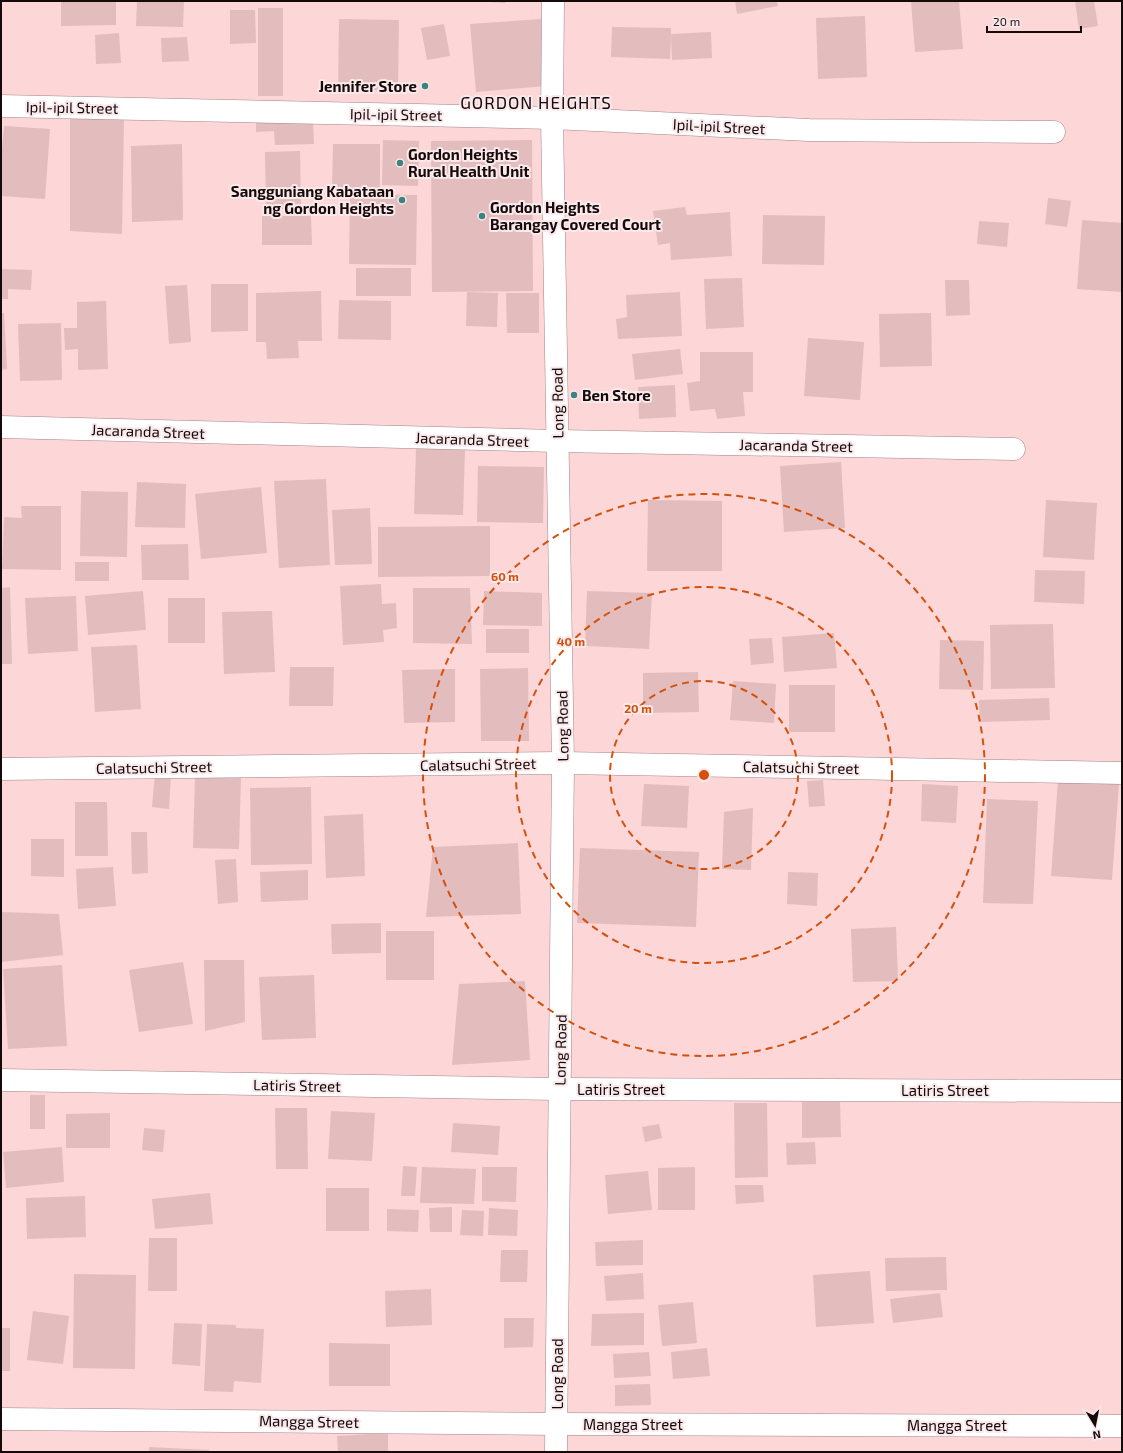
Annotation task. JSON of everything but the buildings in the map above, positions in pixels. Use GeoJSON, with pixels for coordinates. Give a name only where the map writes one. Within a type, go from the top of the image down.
{"type":"FeatureCollection","features":[{"type":"Feature","properties":{"kind":"street","name":"Long Road"},"geometry":{"type":"LineString","coordinates":[[553,1],[552,118],[563,763],[556,1452]]}},
{"type":"Feature","properties":{"kind":"street","name":"Ipil-ipil Street"},"geometry":{"type":"LineString","coordinates":[[1,106],[552,118],[809,130],[1054,132]]}},
{"type":"Feature","properties":{"kind":"street","name":"Jacaranda Street"},"geometry":{"type":"LineString","coordinates":[[1,427],[557,442],[1014,449]]}},
{"type":"Feature","properties":{"kind":"street","name":"Calatsuchi Street"},"geometry":{"type":"LineString","coordinates":[[1,769],[563,763],[1122,773]]}},
{"type":"Feature","properties":{"kind":"street","name":"Latiris Street"},"geometry":{"type":"LineString","coordinates":[[1,1080],[559,1089],[1122,1091]]}},
{"type":"Feature","properties":{"kind":"street","name":"Mangga Street"},"geometry":{"type":"LineString","coordinates":[[1,1418],[556,1424],[1122,1426]]}},
{"type":"Feature","properties":{"kind":"place","name":"Jennifer Store"},"geometry":{"type":"Point","coordinates":[425,86]}},
{"type":"Feature","properties":{"kind":"place","name":"Gordon Heights Rural Health Unit"},"geometry":{"type":"Point","coordinates":[400,163]}},
{"type":"Feature","properties":{"kind":"place","name":"Sangguniang Kabataan ng Gordon Heights"},"geometry":{"type":"Point","coordinates":[402,200]}},
{"type":"Feature","properties":{"kind":"place","name":"Gordon Heights Barangay Covered Court"},"geometry":{"type":"Point","coordinates":[482,216]}},
{"type":"Feature","properties":{"kind":"place","name":"Ben Store"},"geometry":{"type":"Point","coordinates":[574,395]}},
{"type":"Feature","properties":{"kind":"district","name":"GORDON HEIGHTS"},"geometry":{"type":"Point","coordinates":[536,102]}}]}
